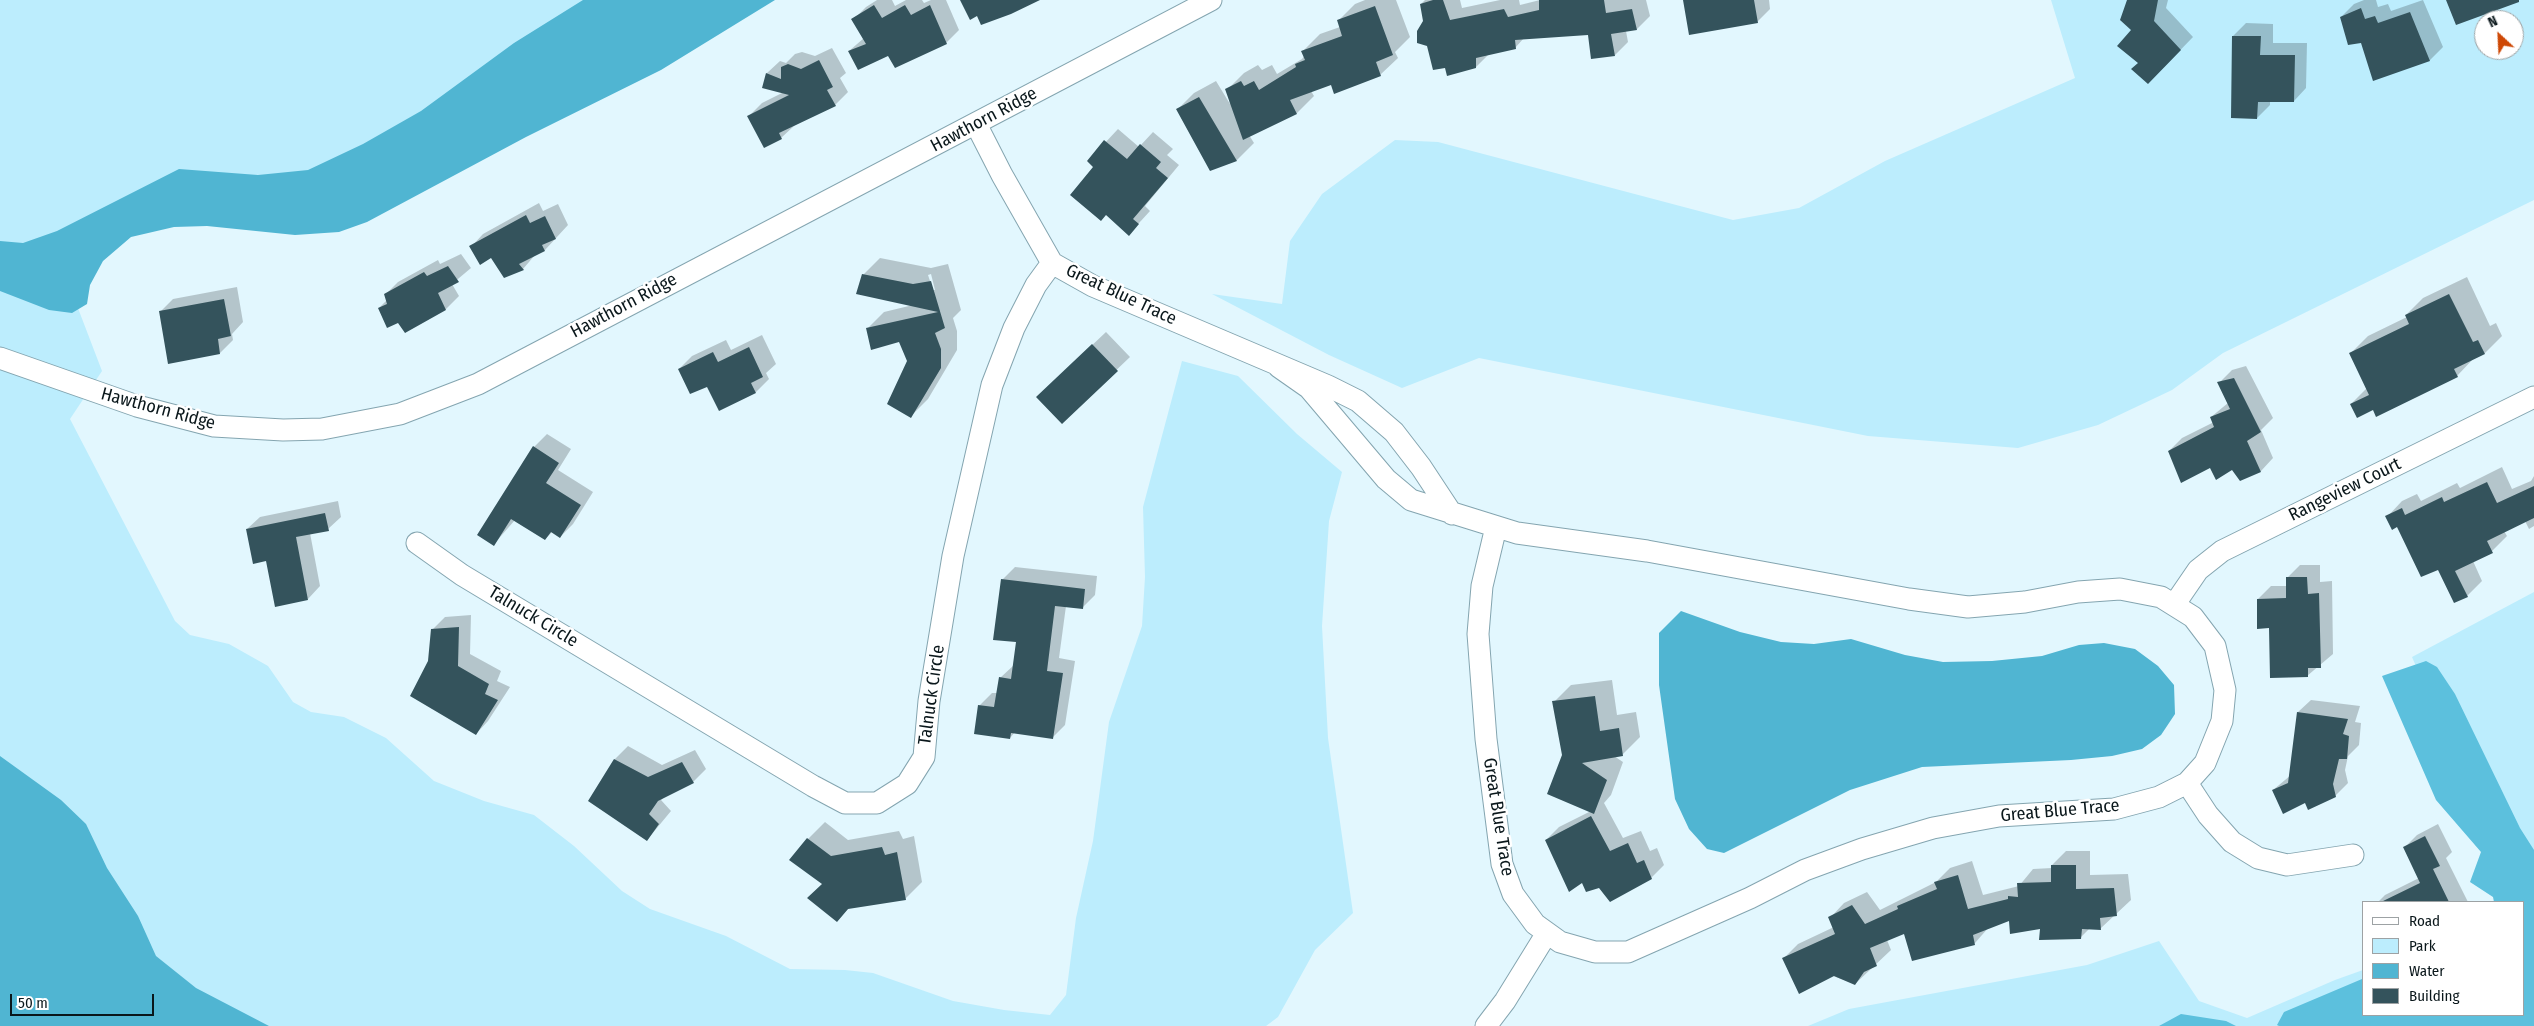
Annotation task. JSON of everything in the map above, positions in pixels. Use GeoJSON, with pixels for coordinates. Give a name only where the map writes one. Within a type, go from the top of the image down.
{"type":"FeatureCollection","features":[{"type":"Feature","properties":{"kind":"street","name":"Hawthorn Ridge"},"geometry":{"type":"LineString","coordinates":[[0,358],[137,406],[214,426],[283,430],[322,429],[380,419],[426,405],[478,384],[1210,0]]}},
{"type":"Feature","properties":{"kind":"street","name":"Great Blue Trace"},"geometry":{"type":"LineString","coordinates":[[976,124],[1002,175],[1052,262],[1093,286],[1279,367],[1328,386],[1358,401],[1394,432],[1421,467],[1452,514]]}},
{"type":"Feature","properties":{"kind":"street","name":"Talnuck Circle"},"geometry":{"type":"LineString","coordinates":[[417,544],[462,575],[813,786],[845,803],[877,803],[907,784],[924,757],[929,701],[953,556],[990,394],[1014,328],[1036,285],[1052,262]]}},
{"type":"Feature","properties":{"kind":"street","name":"Great Blue Trace"},"geometry":{"type":"LineString","coordinates":[[1279,367],[1310,388],[1386,479],[1410,500],[1517,533],[1647,551],[1909,599],[1968,607],[2025,602],[2078,592],[2120,589],[2161,597],[2193,617],[2215,646],[2225,690],[2222,721],[2205,763],[2187,783],[2159,797],[2114,809],[1999,816],[1934,828],[1862,849],[1806,870],[1750,898],[1628,952],[1595,952],[1560,942],[1535,924],[1512,894],[1502,864],[1486,740],[1478,634],[1482,586],[1496,527]]}},
{"type":"Feature","properties":{"kind":"street","name":"Rangeview Court"},"geometry":{"type":"LineString","coordinates":[[2174,605],[2198,570],[2222,551],[2534,397]]}},
{"type":"Feature","properties":{"kind":"street"},"geometry":{"type":"LineString","coordinates":[[2187,783],[2208,815],[2232,842],[2258,858],[2287,865],[2353,855]]}},
{"type":"Feature","properties":{"kind":"street"},"geometry":{"type":"LineString","coordinates":[[1486,1026],[1505,1001],[1547,933]]}},
{"type":"Feature","properties":{"kind":"green space"},"geometry":{"type":"Polygon","coordinates":[[[0,0],[736,0],[322,184],[134,222],[68,282],[102,371],[70,419],[175,621],[190,635],[229,644],[268,666],[293,702],[311,712],[344,717],[386,738],[434,781],[484,801],[534,815],[574,846],[622,891],[650,909],[726,936],[790,969],[845,970],[873,973],[953,1001],[1004,1010],[1050,1015],[1066,995],[1076,918],[1093,841],[1109,722],[1142,626],[1145,577],[1143,507],[1182,361],[1238,376],[1297,434],[1342,472],[1329,521],[1322,626],[1328,738],[1353,913],[1315,950],[1278,1017],[1266,1026],[0,1026],[0,0]]]}},
{"type":"Feature","properties":{"kind":"green space"},"geometry":{"type":"Polygon","coordinates":[[[2051,0],[2534,0],[2534,200],[2223,353],[2172,390],[2098,425],[2018,448],[1868,436],[1479,358],[1402,388],[1329,355],[1212,294],[1282,304],[1290,241],[1322,194],[1395,140],[1438,142],[1733,220],[1799,208],[1885,161],[2075,78],[2051,0]]]}},
{"type":"Feature","properties":{"kind":"green space"},"geometry":{"type":"Polygon","coordinates":[[[2534,592],[2534,1026],[1808,1026],[1849,1009],[2087,965],[2159,941],[2199,1001],[2247,1018],[2362,970],[2362,1016],[2524,1016],[2524,901],[2518,901],[2412,657],[2534,592]]]}},
{"type":"Feature","properties":{"kind":"shaded area"},"geometry":{"type":"Polygon","coordinates":[[[2426,661],[2437,667],[2455,694],[2520,828],[2534,850],[2534,1026],[2277,1025],[2284,1012],[2362,979],[2362,1016],[2524,1016],[2524,901],[2494,901],[2493,897],[2470,882],[2481,852],[2436,800],[2382,676],[2426,661]]]}},
{"type":"Feature","properties":{"kind":"shaded area"},"geometry":{"type":"Polygon","coordinates":[[[2181,1014],[2226,1021],[2236,1026],[2159,1026],[2181,1014]]]}},
{"type":"Feature","properties":{"kind":"water"},"geometry":{"type":"Polygon","coordinates":[[[583,0],[775,0],[661,70],[526,137],[367,222],[339,232],[295,235],[207,226],[174,227],[131,237],[103,261],[90,285],[87,304],[72,313],[49,310],[0,291],[0,241],[23,243],[57,231],[179,169],[258,175],[308,170],[363,144],[421,111],[514,43],[583,0]]]}},
{"type":"Feature","properties":{"kind":"water"},"geometry":{"type":"Polygon","coordinates":[[[1681,611],[1740,632],[1781,642],[1814,644],[1851,639],[1905,655],[1943,662],[1992,661],[2042,656],[2079,645],[2104,643],[2135,649],[2158,666],[2174,685],[2175,714],[2161,735],[2142,749],[2112,756],[2071,760],[1922,767],[1850,790],[1724,853],[1707,849],[1689,829],[1675,799],[1659,685],[1659,633],[1681,611]]]}},
{"type":"Feature","properties":{"kind":"water"},"geometry":{"type":"Polygon","coordinates":[[[0,756],[61,800],[86,824],[107,868],[138,916],[156,956],[196,988],[269,1026],[0,1026],[0,756]]]}},
{"type":"Feature","properties":{"kind":"building"},"geometry":{"type":"Polygon","coordinates":[[[960,0],[1040,0],[1011,14],[981,25],[977,16],[970,20],[960,0]]]}},
{"type":"Feature","properties":{"kind":"building"},"geometry":{"type":"Polygon","coordinates":[[[1433,0],[1443,0],[1450,20],[1504,9],[1508,17],[1539,10],[1539,0],[1604,0],[1606,13],[1632,9],[1637,30],[1611,34],[1615,56],[1591,59],[1588,35],[1515,40],[1516,49],[1476,58],[1476,68],[1447,76],[1445,68],[1433,70],[1427,46],[1417,43],[1417,31],[1423,21],[1420,4],[1433,0]]]}},
{"type":"Feature","properties":{"kind":"building"},"geometry":{"type":"Polygon","coordinates":[[[1683,0],[1754,0],[1758,23],[1689,35],[1683,0]]]}},
{"type":"Feature","properties":{"kind":"building"},"geometry":{"type":"Polygon","coordinates":[[[2127,0],[2158,0],[2154,21],[2181,50],[2148,84],[2131,69],[2138,63],[2117,46],[2131,30],[2120,20],[2127,0]]]}},
{"type":"Feature","properties":{"kind":"building"},"geometry":{"type":"Polygon","coordinates":[[[2446,0],[2519,0],[2519,2],[2497,10],[2474,10],[2474,18],[2456,25],[2446,0]]]}},
{"type":"Feature","properties":{"kind":"building"},"geometry":{"type":"Polygon","coordinates":[[[874,5],[882,18],[905,5],[911,15],[930,5],[947,44],[895,68],[888,56],[858,70],[848,51],[866,44],[851,19],[874,5]]]}},
{"type":"Feature","properties":{"kind":"building"},"geometry":{"type":"Polygon","coordinates":[[[1375,6],[1393,55],[1376,62],[1381,76],[1334,94],[1331,85],[1290,100],[1297,114],[1243,140],[1225,89],[1241,81],[1244,86],[1254,81],[1259,90],[1296,67],[1295,64],[1305,60],[1301,51],[1342,36],[1337,20],[1375,6]]]}},
{"type":"Feature","properties":{"kind":"building"},"geometry":{"type":"Polygon","coordinates":[[[2361,8],[2365,19],[2375,16],[2378,23],[2410,12],[2430,61],[2373,81],[2361,43],[2348,45],[2340,17],[2361,8]]]}},
{"type":"Feature","properties":{"kind":"building"},"geometry":{"type":"Polygon","coordinates":[[[2232,36],[2261,36],[2260,55],[2295,55],[2294,102],[2258,102],[2257,119],[2231,118],[2232,36]]]}},
{"type":"Feature","properties":{"kind":"building"},"geometry":{"type":"Polygon","coordinates":[[[819,60],[833,87],[827,90],[836,106],[779,133],[782,139],[764,148],[747,116],[789,95],[762,88],[766,73],[781,79],[781,67],[788,64],[801,69],[819,60]]]}},
{"type":"Feature","properties":{"kind":"building"},"geometry":{"type":"Polygon","coordinates":[[[1199,97],[1237,161],[1210,171],[1176,109],[1199,97]]]}},
{"type":"Feature","properties":{"kind":"building"},"geometry":{"type":"Polygon","coordinates":[[[1104,140],[1127,159],[1140,144],[1161,162],[1156,168],[1168,178],[1133,219],[1139,224],[1129,236],[1106,215],[1101,221],[1070,195],[1093,167],[1087,161],[1104,140]]]}},
{"type":"Feature","properties":{"kind":"building"},"geometry":{"type":"Polygon","coordinates":[[[526,215],[530,223],[545,216],[556,239],[542,245],[545,251],[519,264],[524,270],[504,278],[491,258],[480,265],[469,246],[526,215]]]}},
{"type":"Feature","properties":{"kind":"building"},"geometry":{"type":"Polygon","coordinates":[[[448,266],[459,282],[438,293],[446,310],[405,333],[398,323],[387,328],[378,308],[387,304],[384,294],[424,272],[427,276],[448,266]]]}},
{"type":"Feature","properties":{"kind":"building"},"geometry":{"type":"Polygon","coordinates":[[[862,274],[913,284],[931,281],[945,328],[935,333],[941,349],[941,368],[911,418],[887,404],[907,361],[899,342],[871,350],[866,328],[938,312],[856,294],[862,274]]]}},
{"type":"Feature","properties":{"kind":"building"},"geometry":{"type":"Polygon","coordinates":[[[2449,294],[2473,342],[2478,340],[2485,354],[2454,369],[2458,377],[2376,417],[2373,410],[2357,418],[2350,404],[2369,395],[2349,353],[2409,324],[2405,315],[2449,294]]]}},
{"type":"Feature","properties":{"kind":"building"},"geometry":{"type":"Polygon","coordinates":[[[224,299],[231,336],[218,339],[220,354],[168,364],[159,311],[224,299]]]}},
{"type":"Feature","properties":{"kind":"building"},"geometry":{"type":"Polygon","coordinates":[[[1092,344],[1118,371],[1062,424],[1036,397],[1092,344]]]}},
{"type":"Feature","properties":{"kind":"building"},"geometry":{"type":"Polygon","coordinates":[[[749,347],[763,377],[751,383],[756,393],[719,411],[707,387],[690,394],[678,369],[713,352],[718,362],[749,347]]]}},
{"type":"Feature","properties":{"kind":"building"},"geometry":{"type":"Polygon","coordinates":[[[2234,378],[2261,432],[2247,441],[2261,472],[2240,481],[2232,470],[2216,480],[2210,468],[2181,483],[2168,451],[2214,427],[2210,417],[2230,409],[2217,382],[2234,378]]]}},
{"type":"Feature","properties":{"kind":"building"},"geometry":{"type":"Polygon","coordinates":[[[533,446],[559,463],[546,483],[581,505],[560,538],[551,532],[545,540],[511,519],[494,546],[477,535],[533,446]]]}},
{"type":"Feature","properties":{"kind":"building"},"geometry":{"type":"Polygon","coordinates":[[[2487,482],[2497,503],[2534,486],[2534,518],[2487,541],[2493,553],[2455,571],[2468,597],[2454,603],[2438,570],[2421,577],[2397,527],[2392,530],[2385,516],[2402,508],[2405,515],[2442,497],[2444,502],[2487,482]]]}},
{"type":"Feature","properties":{"kind":"building"},"geometry":{"type":"Polygon","coordinates":[[[325,513],[329,531],[296,537],[308,600],[275,607],[266,561],[253,564],[246,529],[325,513]]]}},
{"type":"Feature","properties":{"kind":"building"},"geometry":{"type":"Polygon","coordinates":[[[2286,577],[2307,577],[2308,594],[2319,593],[2321,668],[2308,668],[2308,677],[2270,678],[2269,628],[2257,629],[2257,599],[2286,598],[2286,577]]]}},
{"type":"Feature","properties":{"kind":"building"},"geometry":{"type":"Polygon","coordinates":[[[1001,579],[1085,589],[1083,609],[1055,606],[1047,671],[1063,673],[1053,739],[1011,733],[1010,739],[974,734],[978,705],[994,707],[999,677],[1011,679],[1016,642],[993,640],[1001,579]]]}},
{"type":"Feature","properties":{"kind":"building"},"geometry":{"type":"Polygon","coordinates":[[[459,627],[458,666],[489,684],[485,694],[498,700],[476,735],[410,696],[428,661],[431,629],[459,627]]]}},
{"type":"Feature","properties":{"kind":"building"},"geometry":{"type":"Polygon","coordinates":[[[1595,696],[1600,731],[1619,728],[1623,756],[1582,763],[1607,780],[1594,814],[1547,794],[1562,755],[1552,701],[1595,696]]]}},
{"type":"Feature","properties":{"kind":"building"},"geometry":{"type":"Polygon","coordinates":[[[2297,712],[2348,719],[2343,734],[2349,736],[2347,759],[2339,759],[2333,784],[2336,797],[2308,810],[2305,803],[2283,814],[2272,790],[2288,783],[2297,712]]]}},
{"type":"Feature","properties":{"kind":"building"},"geometry":{"type":"Polygon","coordinates":[[[614,759],[648,777],[682,762],[694,783],[658,801],[649,814],[659,824],[647,841],[588,801],[614,759]]]}},
{"type":"Feature","properties":{"kind":"building"},"geometry":{"type":"Polygon","coordinates":[[[1591,816],[1610,851],[1628,843],[1637,863],[1644,860],[1652,879],[1610,902],[1599,888],[1586,892],[1582,883],[1569,892],[1545,840],[1591,816]]]}},
{"type":"Feature","properties":{"kind":"building"},"geometry":{"type":"Polygon","coordinates":[[[2425,836],[2440,866],[2433,869],[2449,901],[2383,901],[2420,883],[2403,847],[2425,836]]]}},
{"type":"Feature","properties":{"kind":"building"},"geometry":{"type":"Polygon","coordinates":[[[807,838],[831,856],[882,847],[885,855],[897,852],[906,900],[848,909],[837,922],[807,898],[822,884],[789,860],[807,838]]]}},
{"type":"Feature","properties":{"kind":"building"},"geometry":{"type":"Polygon","coordinates":[[[2051,865],[2076,865],[2076,889],[2114,888],[2117,916],[2100,918],[2101,930],[2082,929],[2081,939],[2039,940],[2040,929],[2010,934],[2009,921],[1973,935],[1975,945],[1912,961],[1904,934],[1870,948],[1877,966],[1864,972],[1855,985],[1834,976],[1799,994],[1782,958],[1835,934],[1828,917],[1852,905],[1865,924],[1898,909],[1897,906],[1937,889],[1934,882],[1958,875],[1968,909],[2008,899],[2008,896],[2018,897],[2017,883],[2051,882],[2051,865]]]}}]}
